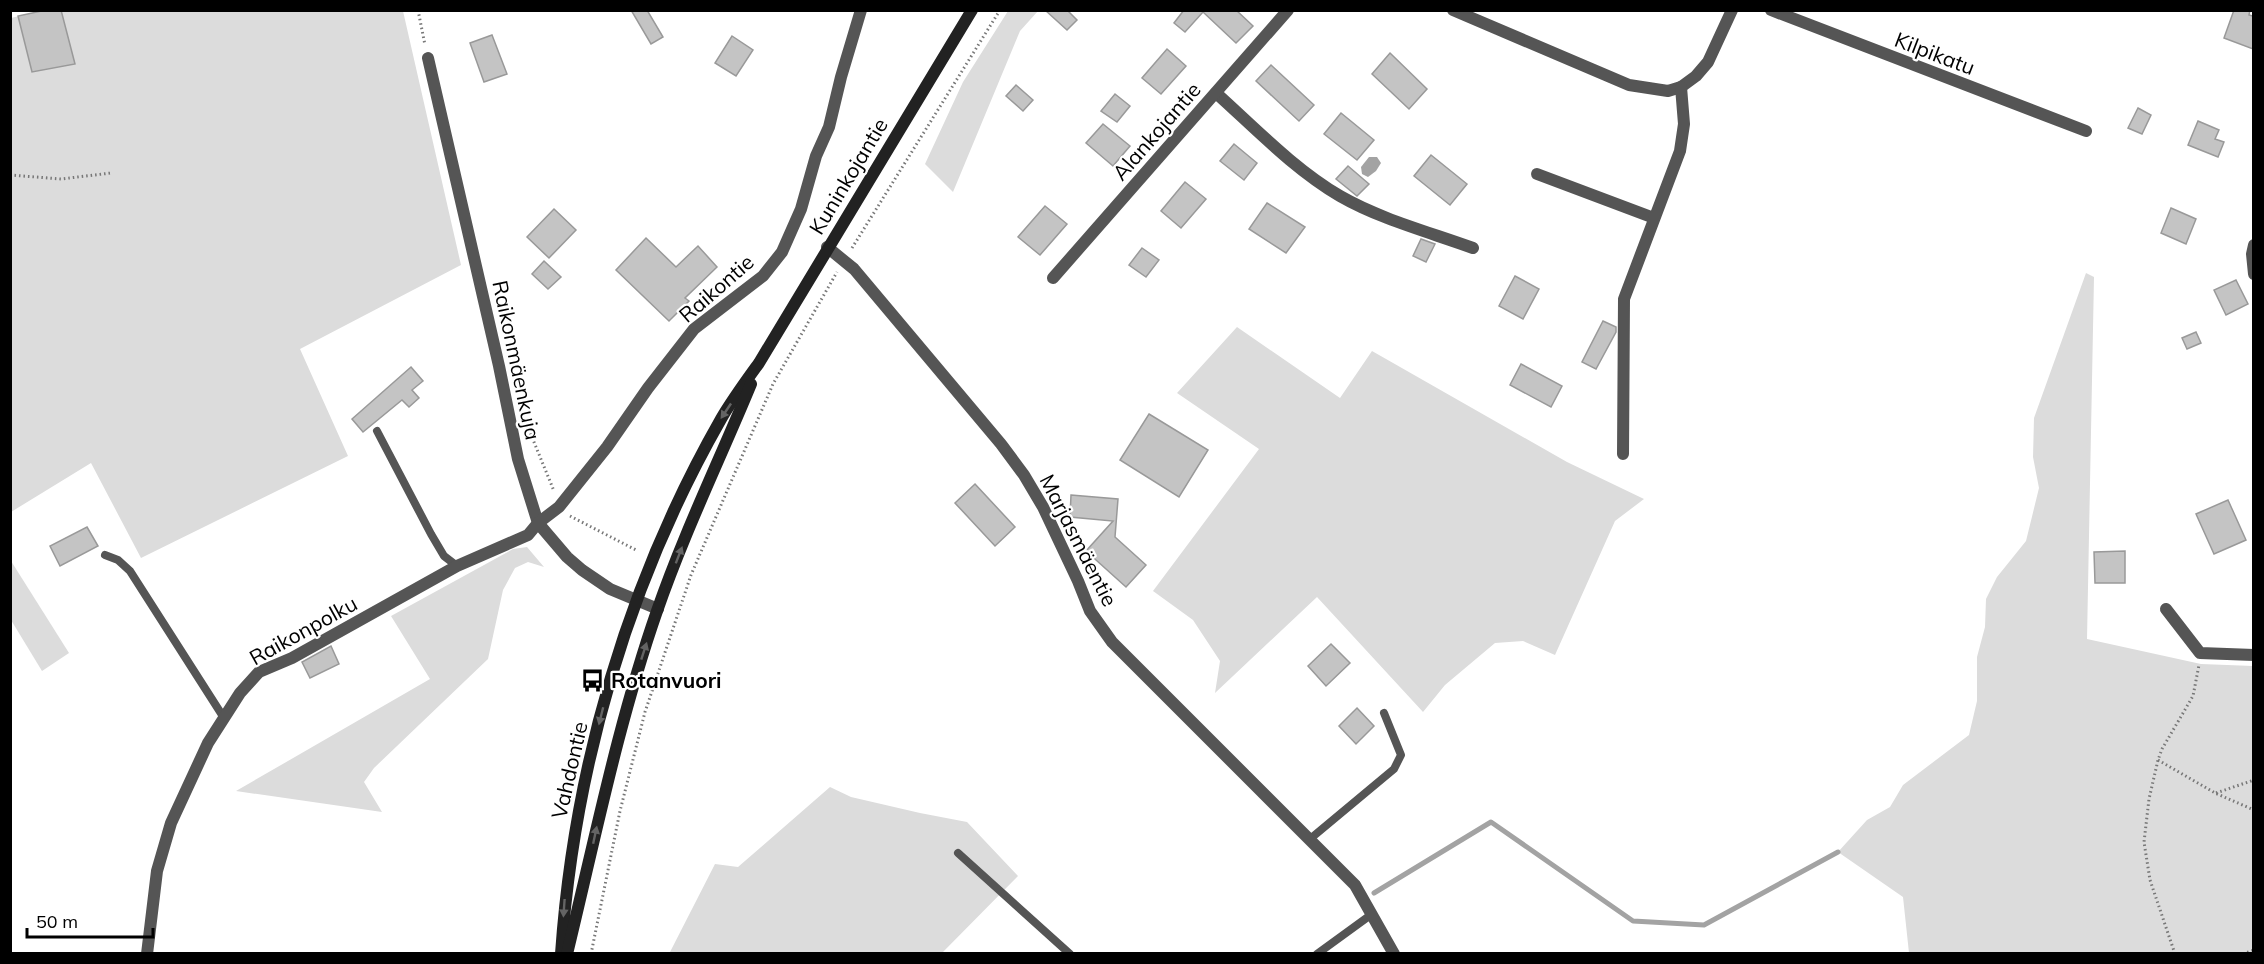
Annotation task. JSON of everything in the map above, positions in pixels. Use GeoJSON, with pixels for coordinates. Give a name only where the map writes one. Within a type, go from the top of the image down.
{"type":"FeatureCollection","features":[{"type":"Feature","properties":{"kind":"main road","name":"Kuninkojantie"},"geometry":{"type":"LineString","coordinates":[[636,600],[691,476],[722,417],[759,363],[972,10]]}},
{"type":"Feature","properties":{"kind":"main road","name":"Kuninkojantie"},"geometry":{"type":"LineString","coordinates":[[658,609],[702,496],[759,363]]}},
{"type":"Feature","properties":{"kind":"main road","name":"Vahdontie"},"geometry":{"type":"LineString","coordinates":[[561,954],[565,895],[579,806],[608,688],[636,600]]}},
{"type":"Feature","properties":{"kind":"main road","name":"Vahdontie"},"geometry":{"type":"LineString","coordinates":[[567,954],[611,768],[658,609]]}},
{"type":"Feature","properties":{"kind":"street","name":"Raikontie"},"geometry":{"type":"LineString","coordinates":[[538,523],[559,507],[607,447],[648,388],[694,329],[763,276],[782,252],[801,209],[816,156],[829,127],[861,10]]}},
{"type":"Feature","properties":{"kind":"street","name":"Alankojantie"},"geometry":{"type":"LineString","coordinates":[[1053,278],[1288,10]]}},
{"type":"Feature","properties":{"kind":"street"},"geometry":{"type":"LineString","coordinates":[[1453,10],[1629,85],[1668,91],[1681,87],[1696,76],[1708,62],[1732,10]]}},
{"type":"Feature","properties":{"kind":"street","name":"Kilpikatu"},"geometry":{"type":"LineString","coordinates":[[1771,10],[2086,131]]}},
{"type":"Feature","properties":{"kind":"street","name":"Raikonmäenkuja"},"geometry":{"type":"LineString","coordinates":[[428,58],[500,366],[518,459],[538,523],[567,557],[582,570],[610,589],[658,609]]}},
{"type":"Feature","properties":{"kind":"street"},"geometry":{"type":"LineString","coordinates":[[1623,454],[1624,299],[1680,151],[1684,124],[1681,87]]}},
{"type":"Feature","properties":{"kind":"street"},"geometry":{"type":"LineString","coordinates":[[1215,93],[1301,169],[1340,196],[1372,211],[1473,248]]}},
{"type":"Feature","properties":{"kind":"street"},"geometry":{"type":"LineString","coordinates":[[1537,174],[1654,219]]}},
{"type":"Feature","properties":{"kind":"street","name":"Marjasmäentie"},"geometry":{"type":"LineString","coordinates":[[827,247],[845,260],[1001,444],[1024,475],[1043,507],[1090,611],[1112,642],[1355,885],[1394,954]]}},
{"type":"Feature","properties":{"kind":"street"},"geometry":{"type":"LineString","coordinates":[[2253,251],[2253,274]]}},
{"type":"Feature","properties":{"kind":"street","name":"Raikonpolku"},"geometry":{"type":"LineString","coordinates":[[147,954],[157,872],[171,823],[208,743],[240,693],[259,672],[292,658],[457,566],[528,535],[538,523]]}},
{"type":"Feature","properties":{"kind":"street"},"geometry":{"type":"LineString","coordinates":[[2166,609],[2200,653],[2253,656]]}},
{"type":"Feature","properties":{"kind":"lane"},"geometry":{"type":"LineString","coordinates":[[377,431],[430,534],[444,556],[457,566]]}},
{"type":"Feature","properties":{"kind":"lane"},"geometry":{"type":"LineString","coordinates":[[105,555],[118,560],[130,571],[224,718]]}},
{"type":"Feature","properties":{"kind":"lane"},"geometry":{"type":"LineString","coordinates":[[1310,839],[1394,769],[1401,755],[1384,713]]}},
{"type":"Feature","properties":{"kind":"lane"},"geometry":{"type":"LineString","coordinates":[[958,853],[1070,954]]}},
{"type":"Feature","properties":{"kind":"lane"},"geometry":{"type":"LineString","coordinates":[[1317,954],[1372,914]]}},
{"type":"Feature","properties":{"kind":"path"},"geometry":{"type":"LineString","coordinates":[[418,10],[428,58]]}},
{"type":"Feature","properties":{"kind":"path"},"geometry":{"type":"LineString","coordinates":[[591,954],[620,811],[645,712],[692,575],[773,384],[845,260],[1000,10]]}},
{"type":"Feature","properties":{"kind":"path"},"geometry":{"type":"LineString","coordinates":[[10,175],[61,179],[111,173]]}},
{"type":"Feature","properties":{"kind":"path"},"geometry":{"type":"LineString","coordinates":[[525,421],[559,507],[584,525],[638,551]]}},
{"type":"Feature","properties":{"kind":"path"},"geometry":{"type":"LineString","coordinates":[[2175,954],[2151,880],[2144,842],[2149,798],[2158,760],[2193,696],[2200,653]]}},
{"type":"Feature","properties":{"kind":"path"},"geometry":{"type":"LineString","coordinates":[[2158,760],[2215,793],[2253,810]]}},
{"type":"Feature","properties":{"kind":"path"},"geometry":{"type":"LineString","coordinates":[[2215,793],[2253,780]]}},
{"type":"Feature","properties":{"kind":"path"},"geometry":{"type":"LineString","coordinates":[[2243,954],[2253,950]]}},
{"type":"Feature","properties":{"kind":"shaded area"},"geometry":{"type":"Polygon","coordinates":[[[45,10],[403,11],[461,265],[300,349],[348,456],[141,558],[91,463],[11,512],[11,18],[45,10]]]}},
{"type":"Feature","properties":{"kind":"shaded area"},"geometry":{"type":"Polygon","coordinates":[[[1008,11],[1038,11],[1020,31],[953,192],[925,164],[963,82],[1008,11]]]}},
{"type":"Feature","properties":{"kind":"shaded area"},"geometry":{"type":"Polygon","coordinates":[[[1369,157],[1377,157],[1381,163],[1368,177],[1362,174],[1361,167],[1369,157]]]}},
{"type":"Feature","properties":{"kind":"shaded area"},"geometry":{"type":"Polygon","coordinates":[[[2086,273],[2094,277],[2087,639],[2201,664],[2253,666],[2253,953],[1909,953],[1903,897],[1838,852],[1867,820],[1890,807],[1903,785],[1969,735],[1977,701],[1977,657],[1985,627],[1986,599],[1997,577],[2026,541],[2039,488],[2033,457],[2034,418],[2086,273]]]}},
{"type":"Feature","properties":{"kind":"shaded area"},"geometry":{"type":"Polygon","coordinates":[[[1237,327],[1340,398],[1372,351],[1567,462],[1644,499],[1615,521],[1555,655],[1523,641],[1495,643],[1445,685],[1423,712],[1317,597],[1215,693],[1220,661],[1193,620],[1153,591],[1259,449],[1177,393],[1237,327]]]}},
{"type":"Feature","properties":{"kind":"shaded area"},"geometry":{"type":"Polygon","coordinates":[[[527,547],[544,567],[528,562],[515,568],[503,590],[488,659],[374,768],[364,782],[382,812],[236,791],[430,679],[391,616],[513,549],[527,547]]]}},
{"type":"Feature","properties":{"kind":"shaded area"},"geometry":{"type":"Polygon","coordinates":[[[11,561],[69,653],[42,671],[11,620],[11,561]]]}},
{"type":"Feature","properties":{"kind":"shaded area"},"geometry":{"type":"Polygon","coordinates":[[[830,787],[851,797],[967,822],[1018,876],[942,953],[669,954],[715,864],[738,867],[830,787]]]}},
{"type":"Feature","properties":{"kind":"building"},"geometry":{"type":"Polygon","coordinates":[[[46,10],[61,10],[75,64],[32,72],[18,16],[46,10]]]}},
{"type":"Feature","properties":{"kind":"building"},"geometry":{"type":"Polygon","coordinates":[[[631,10],[647,10],[663,37],[651,44],[631,10]]]}},
{"type":"Feature","properties":{"kind":"building"},"geometry":{"type":"Polygon","coordinates":[[[1045,10],[1067,10],[1077,20],[1067,30],[1045,10]]]}},
{"type":"Feature","properties":{"kind":"building"},"geometry":{"type":"Polygon","coordinates":[[[1184,10],[1236,10],[1253,26],[1236,43],[1203,12],[1185,32],[1174,23],[1184,10]]]}},
{"type":"Feature","properties":{"kind":"building"},"geometry":{"type":"Polygon","coordinates":[[[2234,10],[2250,10],[2249,15],[2253,16],[2253,49],[2224,38],[2234,10]]]}},
{"type":"Feature","properties":{"kind":"building"},"geometry":{"type":"Polygon","coordinates":[[[492,35],[507,74],[484,82],[470,43],[492,35]]]}},
{"type":"Feature","properties":{"kind":"building"},"geometry":{"type":"Polygon","coordinates":[[[732,36],[753,50],[736,76],[715,63],[732,36]]]}},
{"type":"Feature","properties":{"kind":"building"},"geometry":{"type":"Polygon","coordinates":[[[1167,49],[1186,66],[1161,94],[1142,78],[1167,49]]]}},
{"type":"Feature","properties":{"kind":"building"},"geometry":{"type":"Polygon","coordinates":[[[1390,53],[1427,89],[1409,109],[1372,74],[1390,53]]]}},
{"type":"Feature","properties":{"kind":"building"},"geometry":{"type":"Polygon","coordinates":[[[1271,65],[1314,105],[1299,121],[1256,81],[1271,65]]]}},
{"type":"Feature","properties":{"kind":"building"},"geometry":{"type":"Polygon","coordinates":[[[1016,85],[1033,100],[1023,111],[1006,96],[1016,85]]]}},
{"type":"Feature","properties":{"kind":"building"},"geometry":{"type":"Polygon","coordinates":[[[1115,94],[1130,106],[1117,122],[1101,111],[1115,94]]]}},
{"type":"Feature","properties":{"kind":"building"},"geometry":{"type":"Polygon","coordinates":[[[2138,108],[2151,115],[2142,134],[2128,128],[2138,108]]]}},
{"type":"Feature","properties":{"kind":"building"},"geometry":{"type":"Polygon","coordinates":[[[1341,113],[1374,140],[1357,160],[1324,134],[1341,113]]]}},
{"type":"Feature","properties":{"kind":"building"},"geometry":{"type":"Polygon","coordinates":[[[2198,121],[2219,130],[2215,139],[2224,142],[2218,157],[2188,145],[2198,121]]]}},
{"type":"Feature","properties":{"kind":"building"},"geometry":{"type":"Polygon","coordinates":[[[1103,124],[1130,146],[1113,166],[1086,143],[1103,124]]]}},
{"type":"Feature","properties":{"kind":"building"},"geometry":{"type":"Polygon","coordinates":[[[1234,144],[1257,163],[1244,180],[1220,161],[1234,144]]]}},
{"type":"Feature","properties":{"kind":"building"},"geometry":{"type":"Polygon","coordinates":[[[1431,155],[1467,184],[1450,205],[1414,176],[1431,155]]]}},
{"type":"Feature","properties":{"kind":"building"},"geometry":{"type":"Polygon","coordinates":[[[1348,166],[1369,184],[1357,196],[1336,179],[1348,166]]]}},
{"type":"Feature","properties":{"kind":"building"},"geometry":{"type":"Polygon","coordinates":[[[1185,182],[1206,199],[1181,228],[1161,211],[1185,182]]]}},
{"type":"Feature","properties":{"kind":"building"},"geometry":{"type":"Polygon","coordinates":[[[1267,203],[1305,227],[1286,253],[1249,229],[1267,203]]]}},
{"type":"Feature","properties":{"kind":"building"},"geometry":{"type":"Polygon","coordinates":[[[1045,206],[1067,224],[1040,255],[1018,237],[1045,206]]]}},
{"type":"Feature","properties":{"kind":"building"},"geometry":{"type":"Polygon","coordinates":[[[2171,208],[2196,219],[2186,244],[2161,233],[2171,208]]]}},
{"type":"Feature","properties":{"kind":"building"},"geometry":{"type":"Polygon","coordinates":[[[554,209],[576,230],[549,258],[527,237],[554,209]]]}},
{"type":"Feature","properties":{"kind":"building"},"geometry":{"type":"Polygon","coordinates":[[[646,238],[676,267],[698,246],[717,267],[685,298],[689,301],[669,321],[616,270],[646,238]]]}},
{"type":"Feature","properties":{"kind":"building"},"geometry":{"type":"Polygon","coordinates":[[[1421,239],[1435,244],[1426,262],[1413,256],[1421,239]]]}},
{"type":"Feature","properties":{"kind":"building"},"geometry":{"type":"Polygon","coordinates":[[[1142,248],[1159,260],[1146,277],[1129,265],[1142,248]]]}},
{"type":"Feature","properties":{"kind":"building"},"geometry":{"type":"Polygon","coordinates":[[[544,261],[561,277],[548,289],[532,274],[544,261]]]}},
{"type":"Feature","properties":{"kind":"building"},"geometry":{"type":"Polygon","coordinates":[[[1515,276],[1539,289],[1523,319],[1499,306],[1515,276]]]}},
{"type":"Feature","properties":{"kind":"building"},"geometry":{"type":"Polygon","coordinates":[[[2236,280],[2248,304],[2226,315],[2214,290],[2236,280]]]}},
{"type":"Feature","properties":{"kind":"building"},"geometry":{"type":"Polygon","coordinates":[[[1603,321],[1616,327],[1616,332],[1596,369],[1582,362],[1603,321]]]}},
{"type":"Feature","properties":{"kind":"building"},"geometry":{"type":"Polygon","coordinates":[[[2196,332],[2201,343],[2187,349],[2182,338],[2196,332]]]}},
{"type":"Feature","properties":{"kind":"building"},"geometry":{"type":"Polygon","coordinates":[[[1521,364],[1562,386],[1551,407],[1510,385],[1521,364]]]}},
{"type":"Feature","properties":{"kind":"building"},"geometry":{"type":"Polygon","coordinates":[[[411,367],[423,381],[412,390],[419,398],[409,407],[402,400],[363,432],[352,419],[411,367]]]}},
{"type":"Feature","properties":{"kind":"building"},"geometry":{"type":"Polygon","coordinates":[[[1149,414],[1208,450],[1179,497],[1120,460],[1149,414]]]}},
{"type":"Feature","properties":{"kind":"building"},"geometry":{"type":"Polygon","coordinates":[[[975,484],[1015,527],[995,546],[955,503],[975,484]]]}},
{"type":"Feature","properties":{"kind":"building"},"geometry":{"type":"Polygon","coordinates":[[[1071,495],[1118,499],[1115,537],[1146,565],[1126,587],[1086,551],[1113,521],[1070,517],[1071,495]]]}},
{"type":"Feature","properties":{"kind":"building"},"geometry":{"type":"Polygon","coordinates":[[[2228,500],[2246,540],[2214,554],[2196,514],[2228,500]]]}},
{"type":"Feature","properties":{"kind":"building"},"geometry":{"type":"Polygon","coordinates":[[[87,527],[98,546],[60,566],[50,546],[87,527]]]}},
{"type":"Feature","properties":{"kind":"building"},"geometry":{"type":"Polygon","coordinates":[[[2125,551],[2125,583],[2095,583],[2094,552],[2125,551]]]}},
{"type":"Feature","properties":{"kind":"building"},"geometry":{"type":"Polygon","coordinates":[[[1331,644],[1350,663],[1326,686],[1308,666],[1331,644]]]}},
{"type":"Feature","properties":{"kind":"building"},"geometry":{"type":"Polygon","coordinates":[[[331,646],[339,664],[310,678],[302,662],[331,646]]]}},
{"type":"Feature","properties":{"kind":"building"},"geometry":{"type":"Polygon","coordinates":[[[1357,708],[1374,726],[1356,744],[1339,726],[1357,708]]]}},
{"type":"Feature","properties":{"kind":"waterway"},"geometry":{"type":"LineString","coordinates":[[1374,893],[1491,822],[1633,921],[1704,925],[1838,852]]}},
{"type":"Feature","properties":{"kind":"place","name":"Rotanvuori"},"geometry":{"type":"Point","coordinates":[593,680]}}]}
